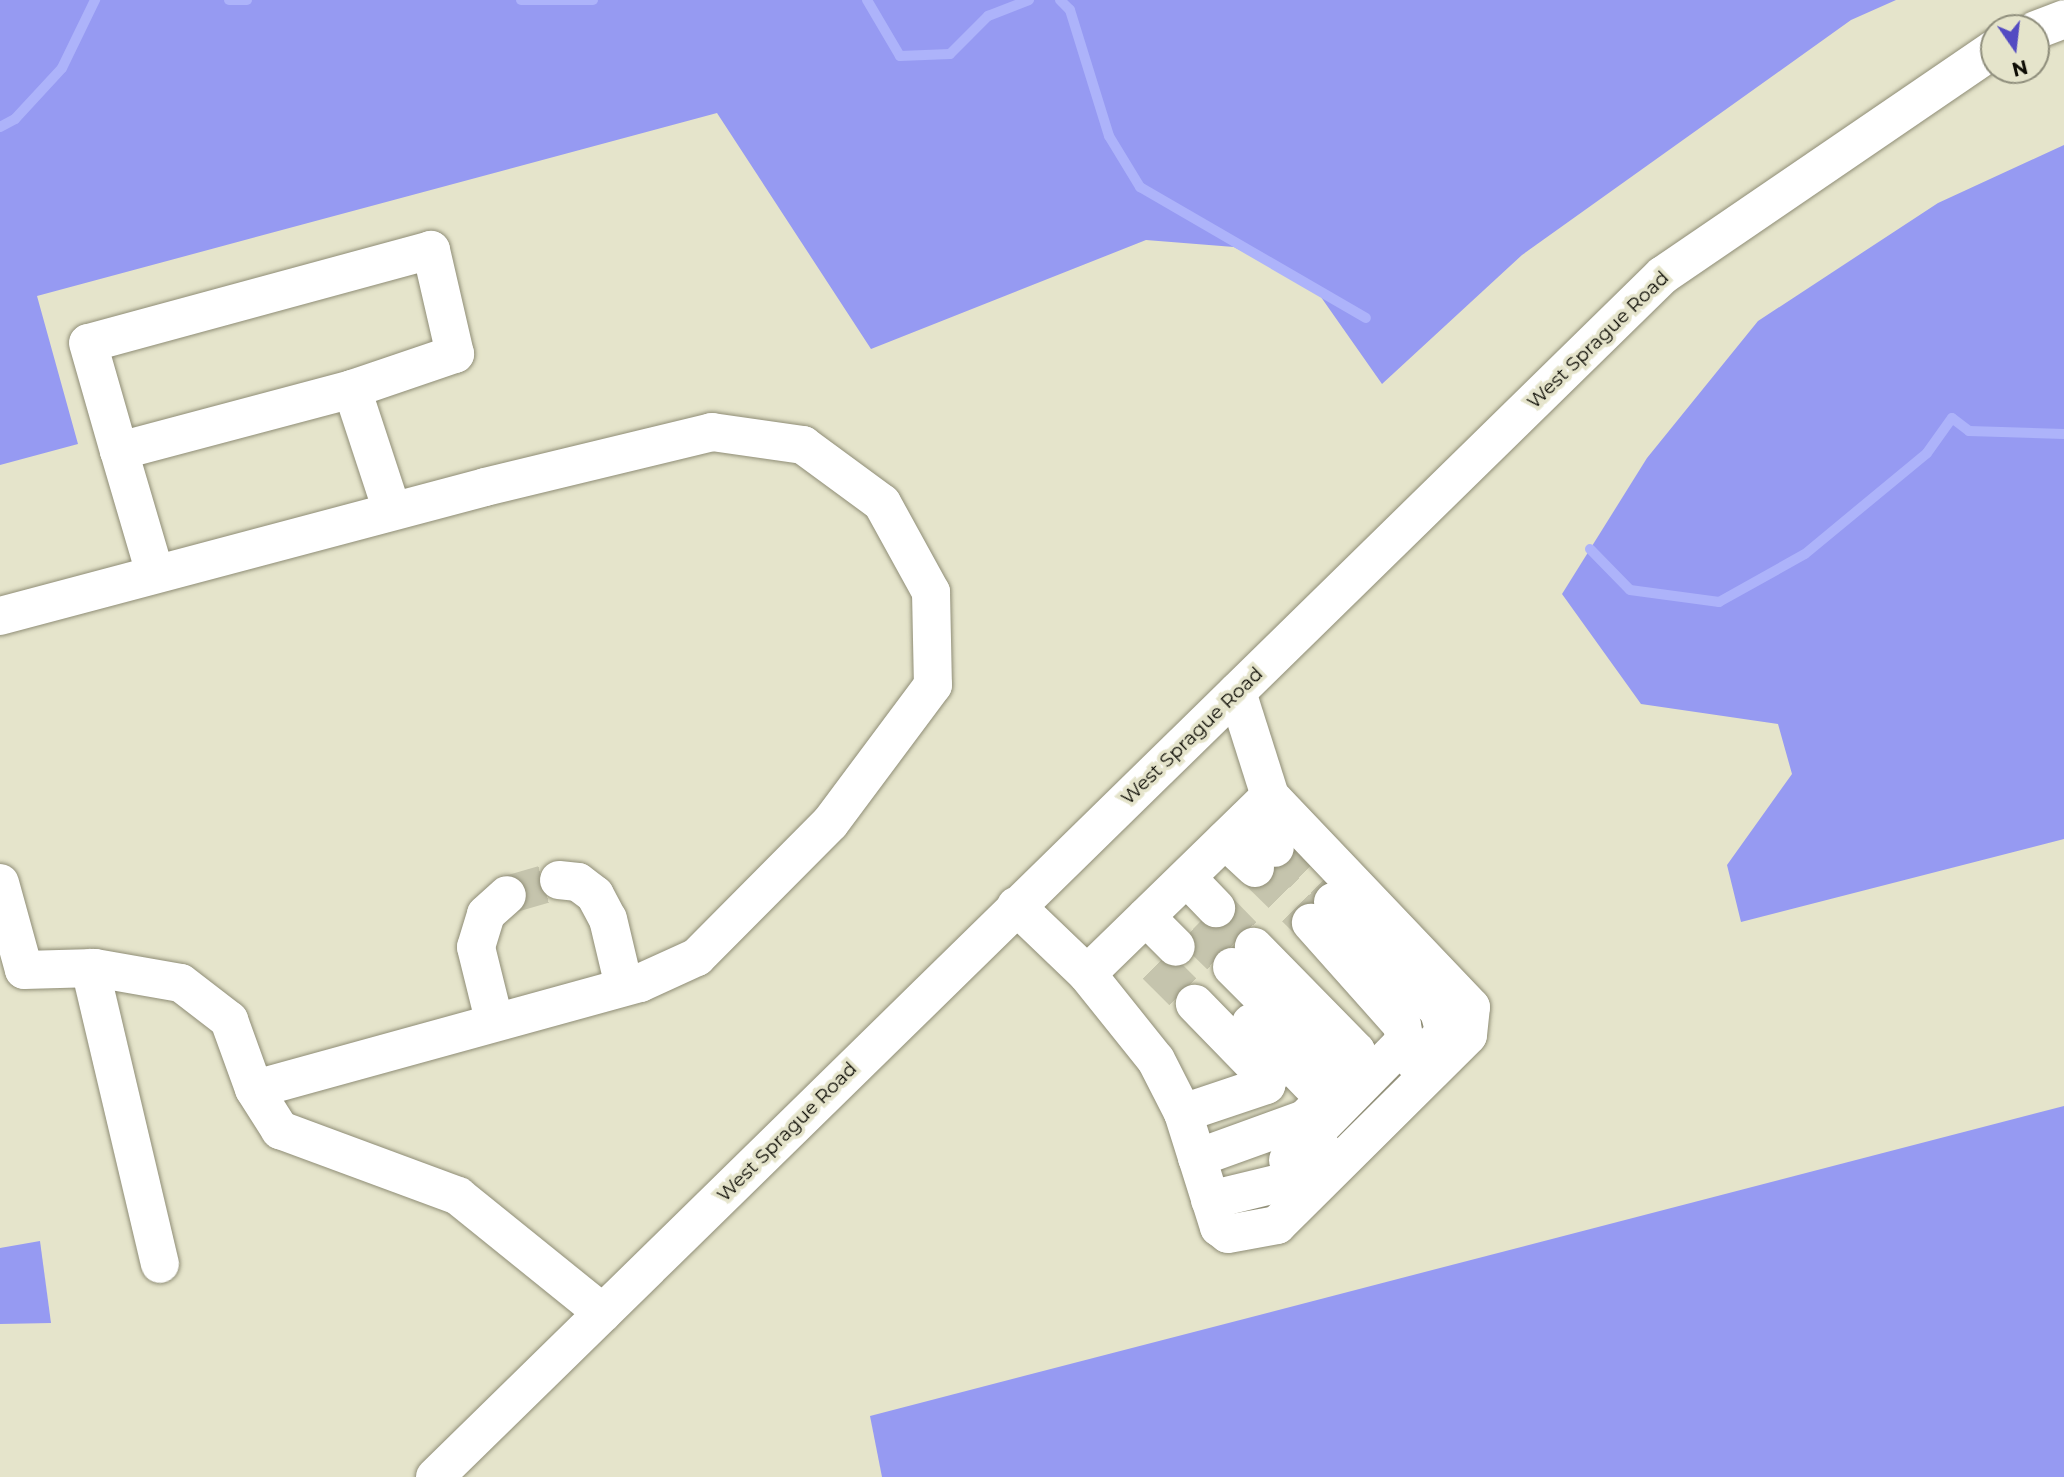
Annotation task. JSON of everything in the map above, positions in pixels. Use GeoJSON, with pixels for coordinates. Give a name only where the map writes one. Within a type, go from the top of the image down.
{"type":"FeatureCollection","features":[{"type":"Feature","properties":{"kind":"street","name":"West Sprague Road"},"geometry":{"type":"LineString","coordinates":[[435,1477],[1663,275],[1980,59]]}},
{"type":"Feature","properties":{"kind":"street"},"geometry":{"type":"LineString","coordinates":[[120,451],[352,389],[455,354],[431,250],[88,343],[155,573]]}},
{"type":"Feature","properties":{"kind":"street"},"geometry":{"type":"LineString","coordinates":[[352,389],[392,511]]}},
{"type":"Feature","properties":{"kind":"street"},"geometry":{"type":"LineString","coordinates":[[0,616],[392,511],[712,432],[803,445],[881,503],[931,592],[933,685],[830,823],[697,957],[640,984],[495,1020],[254,1089]]}},
{"type":"Feature","properties":{"kind":"street"},"geometry":{"type":"LineString","coordinates":[[1237,692],[1247,819],[1265,858]]}},
{"type":"Feature","properties":{"kind":"street"},"geometry":{"type":"LineString","coordinates":[[1087,974],[1247,819]]}},
{"type":"Feature","properties":{"kind":"street"},"geometry":{"type":"LineString","coordinates":[[1016,906],[1087,974],[1156,1060],[1183,1113],[1219,1227],[1228,1234],[1277,1225],[1468,1035],[1471,1007],[1247,819]]}},
{"type":"Feature","properties":{"kind":"street"},"geometry":{"type":"LineString","coordinates":[[559,880],[578,882],[594,895],[608,919],[624,986]]}},
{"type":"Feature","properties":{"kind":"street"},"geometry":{"type":"LineString","coordinates":[[0,883],[12,971],[90,968],[181,983],[229,1020],[254,1089],[281,1130],[458,1196],[603,1313]]}},
{"type":"Feature","properties":{"kind":"street"},"geometry":{"type":"LineString","coordinates":[[495,1020],[476,947],[486,914],[507,895]]}},
{"type":"Feature","properties":{"kind":"street"},"geometry":{"type":"LineString","coordinates":[[1156,908],[1185,937],[1156,908]]}},
{"type":"Feature","properties":{"kind":"street"},"geometry":{"type":"LineString","coordinates":[[1204,1181],[1286,1161],[1405,1041],[1402,1025],[1322,913]]}},
{"type":"Feature","properties":{"kind":"street"},"geometry":{"type":"LineString","coordinates":[[90,968],[160,1264]]}},
{"type":"Feature","properties":{"kind":"street"},"geometry":{"type":"LineString","coordinates":[[1204,1181],[1305,1119],[1359,1065],[1356,1051],[1224,976]]}},
{"type":"Feature","properties":{"kind":"street"},"geometry":{"type":"LineString","coordinates":[[1224,976],[1335,1090]]}},
{"type":"Feature","properties":{"kind":"street"},"geometry":{"type":"LineString","coordinates":[[1183,1113],[1266,1085],[1268,1079],[1224,976]]}},
{"type":"Feature","properties":{"kind":"shaded area"},"geometry":{"type":"Polygon","coordinates":[[[0,0],[1896,0],[1851,20],[1522,255],[1382,384],[1316,290],[1234,247],[1146,240],[871,349],[717,113],[37,296],[78,444],[0,465],[0,0]]]}},
{"type":"Feature","properties":{"kind":"shaded area"},"geometry":{"type":"Polygon","coordinates":[[[2064,145],[2064,839],[1741,922],[1727,865],[1792,774],[1778,724],[1641,704],[1562,594],[1647,458],[1758,321],[1938,203],[2064,145]]]}},
{"type":"Feature","properties":{"kind":"shaded area"},"geometry":{"type":"Polygon","coordinates":[[[2064,1106],[2064,1477],[882,1477],[870,1416],[2064,1106]]]}},
{"type":"Feature","properties":{"kind":"shaded area"},"geometry":{"type":"Polygon","coordinates":[[[40,1241],[51,1323],[0,1324],[0,1248],[40,1241]]]}},
{"type":"Feature","properties":{"kind":"waterway"},"geometry":{"type":"LineString","coordinates":[[0,127],[15,119],[62,68],[95,0]]}},
{"type":"Feature","properties":{"kind":"waterway"},"geometry":{"type":"LineString","coordinates":[[229,0],[247,0]]}},
{"type":"Feature","properties":{"kind":"waterway"},"geometry":{"type":"LineString","coordinates":[[521,0],[593,0]]}},
{"type":"Feature","properties":{"kind":"waterway"},"geometry":{"type":"LineString","coordinates":[[867,0],[900,56],[950,54],[988,16],[1029,0]]}},
{"type":"Feature","properties":{"kind":"waterway"},"geometry":{"type":"LineString","coordinates":[[1060,0],[1070,10],[1109,136],[1140,187],[1366,318]]}},
{"type":"Feature","properties":{"kind":"waterway"},"geometry":{"type":"LineString","coordinates":[[1590,549],[1630,590],[1719,602],[1805,554],[1927,453],[1952,418],[1969,431],[2064,434]]}},
{"type":"Feature","properties":{"kind":"tunnel"},"geometry":{"type":"LineString","coordinates":[[1275,848],[1333,902]]}},
{"type":"Feature","properties":{"kind":"tunnel"},"geometry":{"type":"LineString","coordinates":[[1255,868],[1311,923]]}},
{"type":"Feature","properties":{"kind":"tunnel"},"geometry":{"type":"LineString","coordinates":[[507,895],[559,880]]}},
{"type":"Feature","properties":{"kind":"tunnel"},"geometry":{"type":"LineString","coordinates":[[1216,908],[1254,947]]}},
{"type":"Feature","properties":{"kind":"tunnel"},"geometry":{"type":"LineString","coordinates":[[1193,929],[1232,967]]}},
{"type":"Feature","properties":{"kind":"tunnel"},"geometry":{"type":"LineString","coordinates":[[1156,965],[1195,1004]]}}]}
